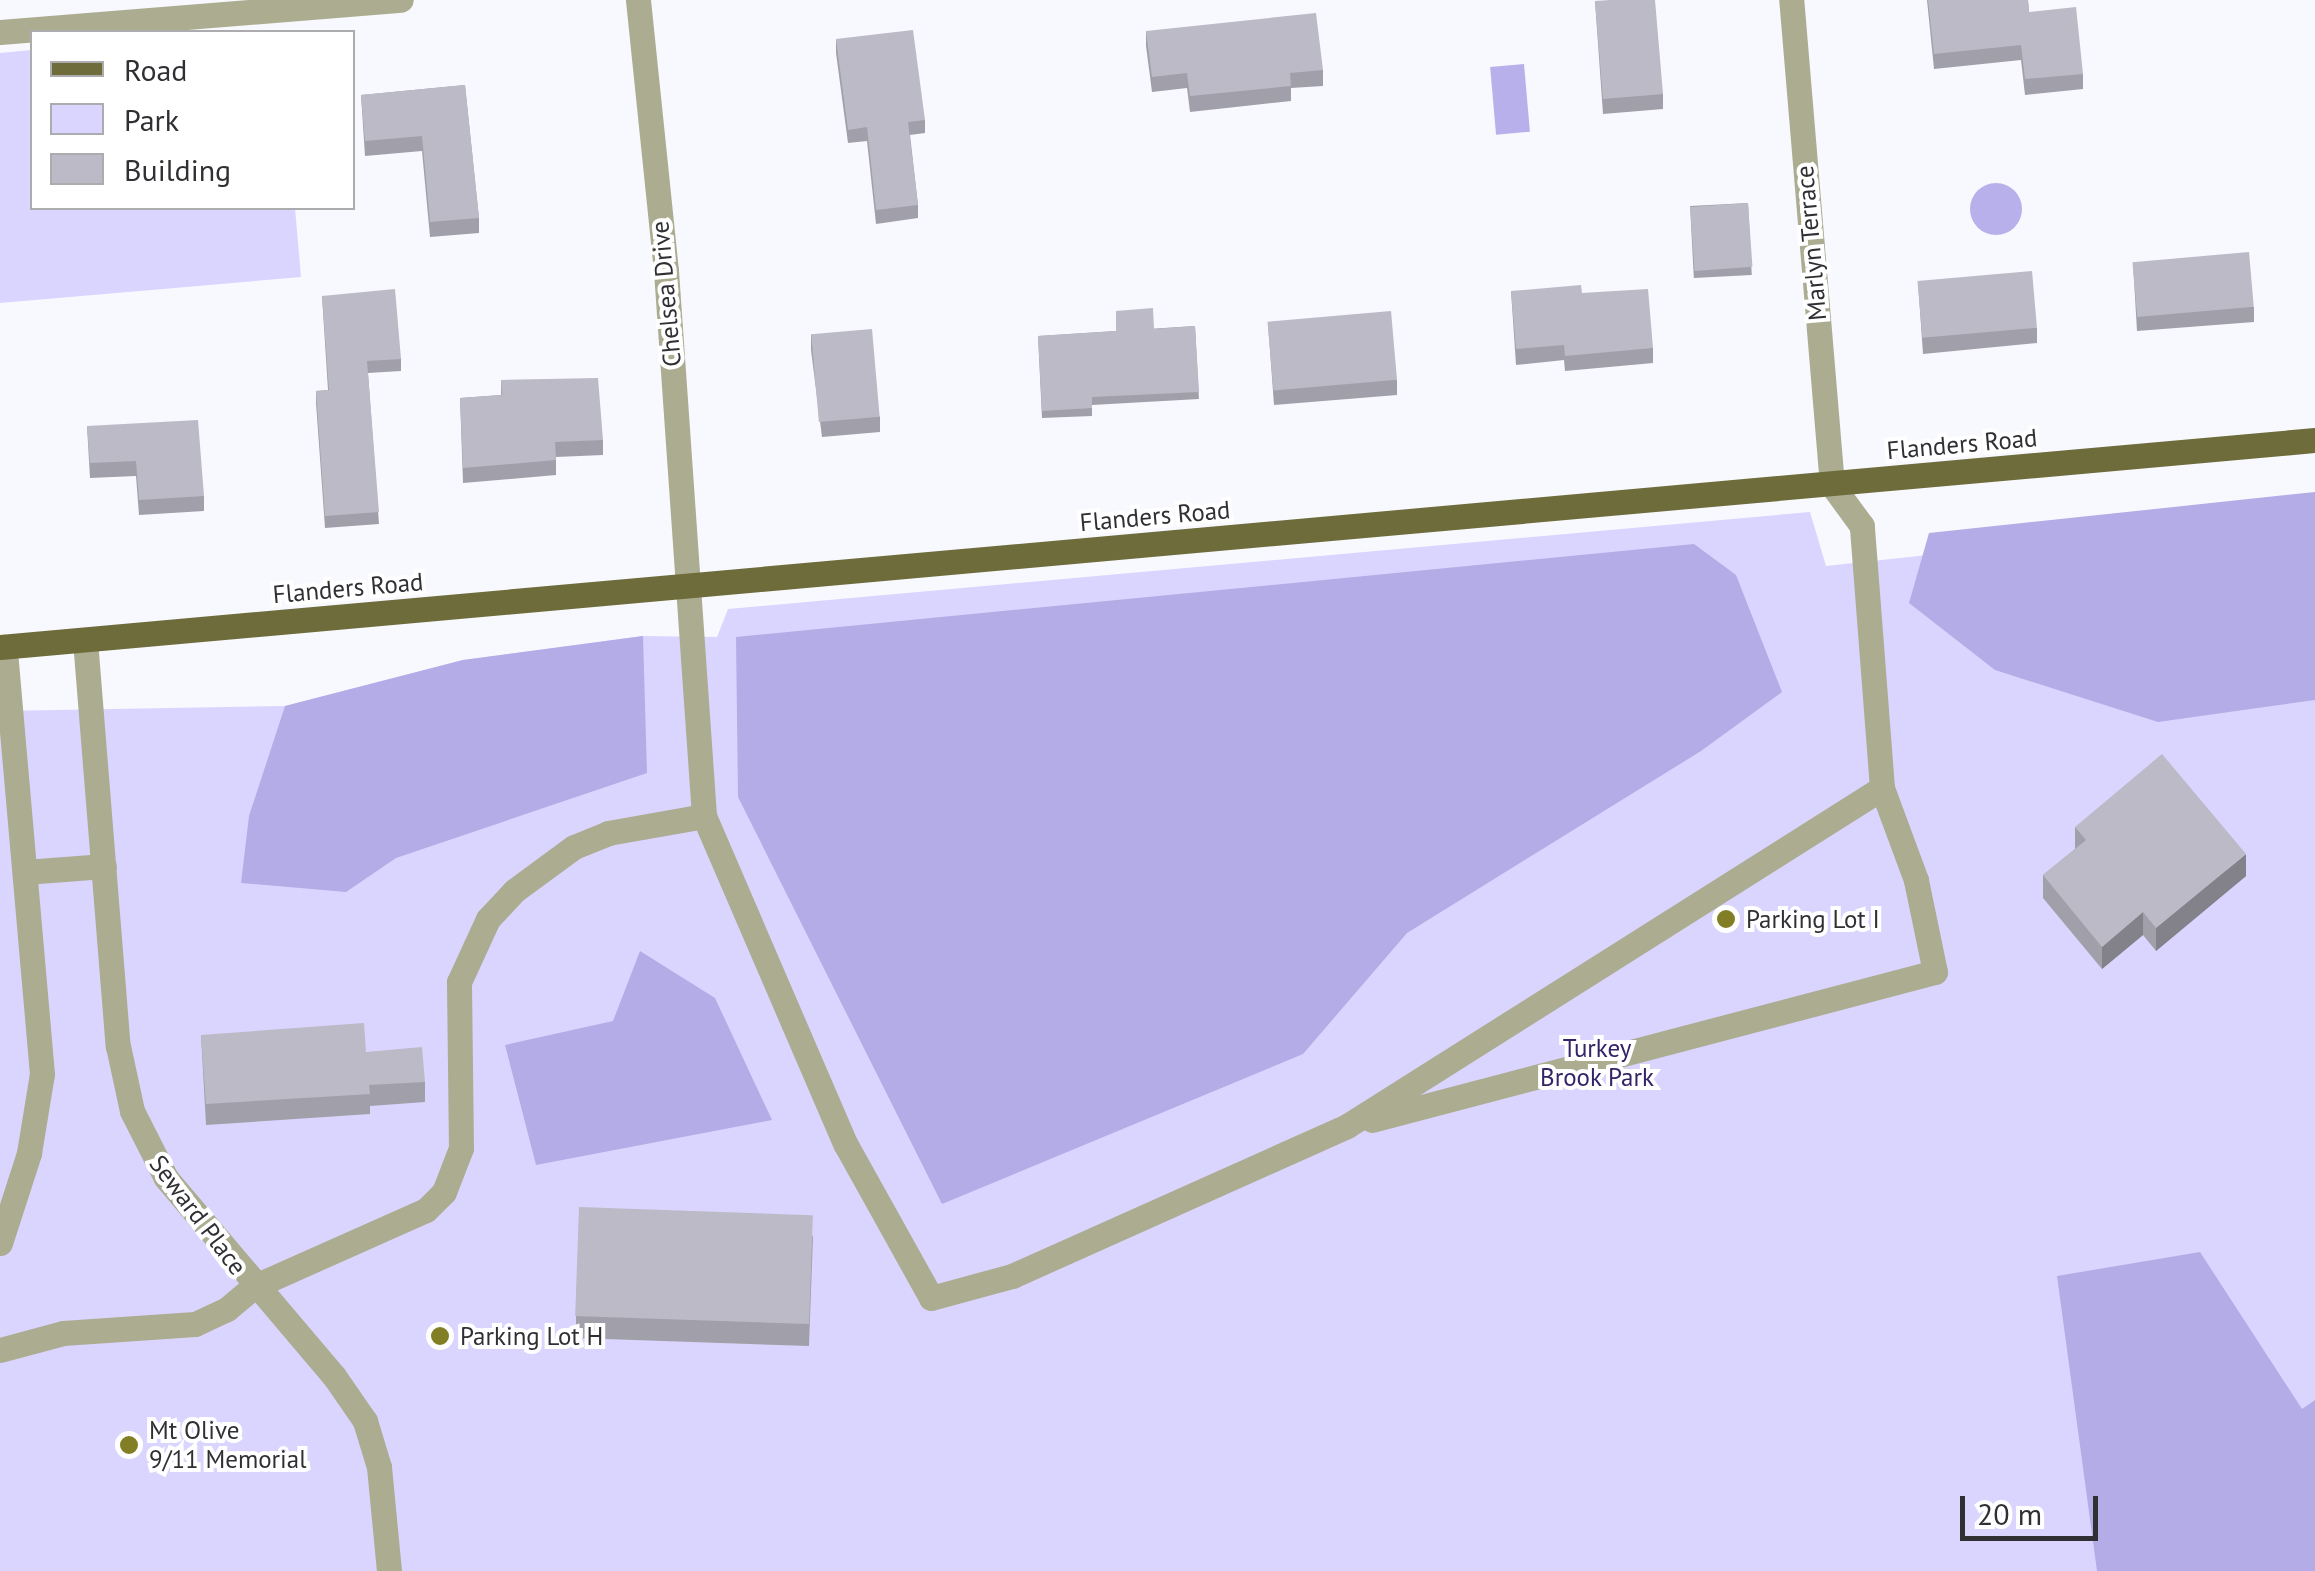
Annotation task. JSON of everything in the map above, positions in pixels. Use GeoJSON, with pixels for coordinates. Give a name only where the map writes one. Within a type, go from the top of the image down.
{"type":"FeatureCollection","features":[{"type":"Feature","properties":{"kind":"main road","name":"Flanders Road"},"geometry":{"type":"LineString","coordinates":[[2,647],[2315,440]]}},
{"type":"Feature","properties":{"kind":"street"},"geometry":{"type":"LineString","coordinates":[[0,32],[401,0]]}},
{"type":"Feature","properties":{"kind":"street","name":"Chelsea Drive"},"geometry":{"type":"LineString","coordinates":[[638,0],[691,588],[704,816]]}},
{"type":"Feature","properties":{"kind":"street","name":"Marlyn Terrace"},"geometry":{"type":"LineString","coordinates":[[1792,0],[1832,485]]}},
{"type":"Feature","properties":{"kind":"street"},"geometry":{"type":"LineString","coordinates":[[1346,1126],[1936,972],[1916,880],[1882,788],[1862,526],[1832,485]]}},
{"type":"Feature","properties":{"kind":"street","name":"Seward Place"},"geometry":{"type":"LineString","coordinates":[[85,640],[118,1046],[132,1111],[166,1178],[252,1287],[315,1352],[365,1421],[379,1467],[389,1571]]}},
{"type":"Feature","properties":{"kind":"street"},"geometry":{"type":"LineString","coordinates":[[0,1243],[29,1153],[42,1074],[2,647]]}},
{"type":"Feature","properties":{"kind":"street"},"geometry":{"type":"LineString","coordinates":[[0,1350],[63,1334],[195,1324],[227,1309],[252,1287],[402,1223],[444,1192],[461,1148],[458,982],[480,933],[514,891],[574,848],[608,833],[704,816],[846,1145],[930,1298],[1012,1276],[1346,1126],[1882,788]]}},
{"type":"Feature","properties":{"kind":"street"},"geometry":{"type":"LineString","coordinates":[[24,872],[104,866]]}},
{"type":"Feature","properties":{"kind":"green space"},"geometry":{"type":"Polygon","coordinates":[[[30,50],[30,210],[295,210],[301,277],[0,303],[0,53],[30,50]]]}},
{"type":"Feature","properties":{"kind":"green space","name":"Turkey Brook Park"},"geometry":{"type":"Polygon","coordinates":[[[1810,512],[1826,566],[2315,513],[2315,1571],[0,1571],[0,711],[285,706],[463,660],[643,636],[717,637],[728,609],[1810,512]]]}},
{"type":"Feature","properties":{"kind":"shaded area"},"geometry":{"type":"Polygon","coordinates":[[[1524,64],[1530,132],[1496,135],[1490,67],[1524,64]]]}},
{"type":"Feature","properties":{"kind":"shaded area"},"geometry":{"type":"Polygon","coordinates":[[[1996,183],[2014,191],[2022,209],[2014,227],[1996,235],[1978,227],[1970,209],[1978,191],[1996,183]]]}},
{"type":"Feature","properties":{"kind":"shaded area"},"geometry":{"type":"Polygon","coordinates":[[[2315,492],[2315,700],[2158,722],[1995,670],[1909,603],[1929,533],[2315,492]]]}},
{"type":"Feature","properties":{"kind":"shaded area"},"geometry":{"type":"Polygon","coordinates":[[[1694,544],[1736,575],[1782,692],[1701,751],[1407,933],[1303,1054],[942,1204],[738,797],[736,637],[1694,544]]]}},
{"type":"Feature","properties":{"kind":"shaded area"},"geometry":{"type":"Polygon","coordinates":[[[643,636],[647,773],[396,858],[346,892],[241,883],[249,816],[285,706],[463,660],[643,636]]]}},
{"type":"Feature","properties":{"kind":"shaded area"},"geometry":{"type":"Polygon","coordinates":[[[640,951],[715,998],[772,1120],[536,1165],[505,1045],[613,1021],[640,951]]]}},
{"type":"Feature","properties":{"kind":"shaded area"},"geometry":{"type":"Polygon","coordinates":[[[2200,1252],[2302,1409],[2315,1400],[2315,1571],[2097,1571],[2057,1276],[2200,1252]]]}},
{"type":"Feature","properties":{"kind":"building"},"geometry":{"type":"Polygon","coordinates":[[[1655,0],[1663,94],[1603,99],[1595,1],[1655,0]]]}},
{"type":"Feature","properties":{"kind":"building"},"geometry":{"type":"Polygon","coordinates":[[[1928,0],[2028,0],[2029,12],[2076,7],[2083,74],[2025,79],[2021,45],[1934,54],[1928,0]]]}},
{"type":"Feature","properties":{"kind":"building"},"geometry":{"type":"Polygon","coordinates":[[[1316,13],[1323,70],[1290,73],[1291,86],[1190,96],[1187,73],[1152,77],[1146,31],[1316,13]]]}},
{"type":"Feature","properties":{"kind":"building"},"geometry":{"type":"Polygon","coordinates":[[[913,30],[925,120],[908,122],[918,205],[876,210],[867,127],[848,130],[836,39],[913,30]]]}},
{"type":"Feature","properties":{"kind":"building"},"geometry":{"type":"Polygon","coordinates":[[[465,85],[479,218],[430,222],[422,136],[365,141],[361,95],[465,85]]]}},
{"type":"Feature","properties":{"kind":"building"},"geometry":{"type":"Polygon","coordinates":[[[1748,203],[1752,267],[1695,271],[1690,207],[1748,203]]]}},
{"type":"Feature","properties":{"kind":"building"},"geometry":{"type":"Polygon","coordinates":[[[2249,252],[2254,307],[2137,317],[2132,262],[2249,252]]]}},
{"type":"Feature","properties":{"kind":"building"},"geometry":{"type":"Polygon","coordinates":[[[2032,271],[2037,328],[1922,338],[1917,281],[2032,271]]]}},
{"type":"Feature","properties":{"kind":"building"},"geometry":{"type":"Polygon","coordinates":[[[1581,285],[1582,293],[1648,289],[1653,348],[1565,356],[1564,345],[1516,349],[1511,291],[1581,285]]]}},
{"type":"Feature","properties":{"kind":"building"},"geometry":{"type":"Polygon","coordinates":[[[395,289],[401,359],[367,361],[379,512],[325,516],[316,391],[329,390],[322,296],[395,289]]]}},
{"type":"Feature","properties":{"kind":"building"},"geometry":{"type":"Polygon","coordinates":[[[1153,308],[1154,329],[1195,326],[1199,392],[1092,397],[1092,408],[1042,411],[1038,336],[1116,331],[1116,311],[1153,308]]]}},
{"type":"Feature","properties":{"kind":"building"},"geometry":{"type":"Polygon","coordinates":[[[1391,311],[1397,380],[1273,391],[1267,322],[1391,311]]]}},
{"type":"Feature","properties":{"kind":"building"},"geometry":{"type":"Polygon","coordinates":[[[872,329],[880,417],[819,422],[811,334],[872,329]]]}},
{"type":"Feature","properties":{"kind":"building"},"geometry":{"type":"Polygon","coordinates":[[[598,378],[603,440],[555,442],[556,460],[463,468],[460,398],[502,395],[501,380],[598,378]]]}},
{"type":"Feature","properties":{"kind":"building"},"geometry":{"type":"Polygon","coordinates":[[[198,420],[204,496],[139,500],[136,461],[90,463],[87,426],[198,420]]]}},
{"type":"Feature","properties":{"kind":"building"},"geometry":{"type":"Polygon","coordinates":[[[2162,754],[2246,854],[2156,928],[2143,912],[2102,947],[2043,875],[2086,840],[2075,827],[2162,754]]]}},
{"type":"Feature","properties":{"kind":"building"},"geometry":{"type":"Polygon","coordinates":[[[364,1023],[366,1052],[422,1047],[425,1082],[369,1085],[370,1094],[206,1104],[201,1035],[364,1023]]]}},
{"type":"Feature","properties":{"kind":"building"},"geometry":{"type":"Polygon","coordinates":[[[579,1207],[813,1215],[809,1324],[575,1316],[579,1207]]]}},
{"type":"Feature","properties":{"kind":"place","name":"Parking Lot I"},"geometry":{"type":"Point","coordinates":[1726,919]}},
{"type":"Feature","properties":{"kind":"place","name":"Parking Lot H"},"geometry":{"type":"Point","coordinates":[440,1336]}},
{"type":"Feature","properties":{"kind":"place","name":"Mt Olive 9/11 Memorial"},"geometry":{"type":"Point","coordinates":[129,1445]}}]}
